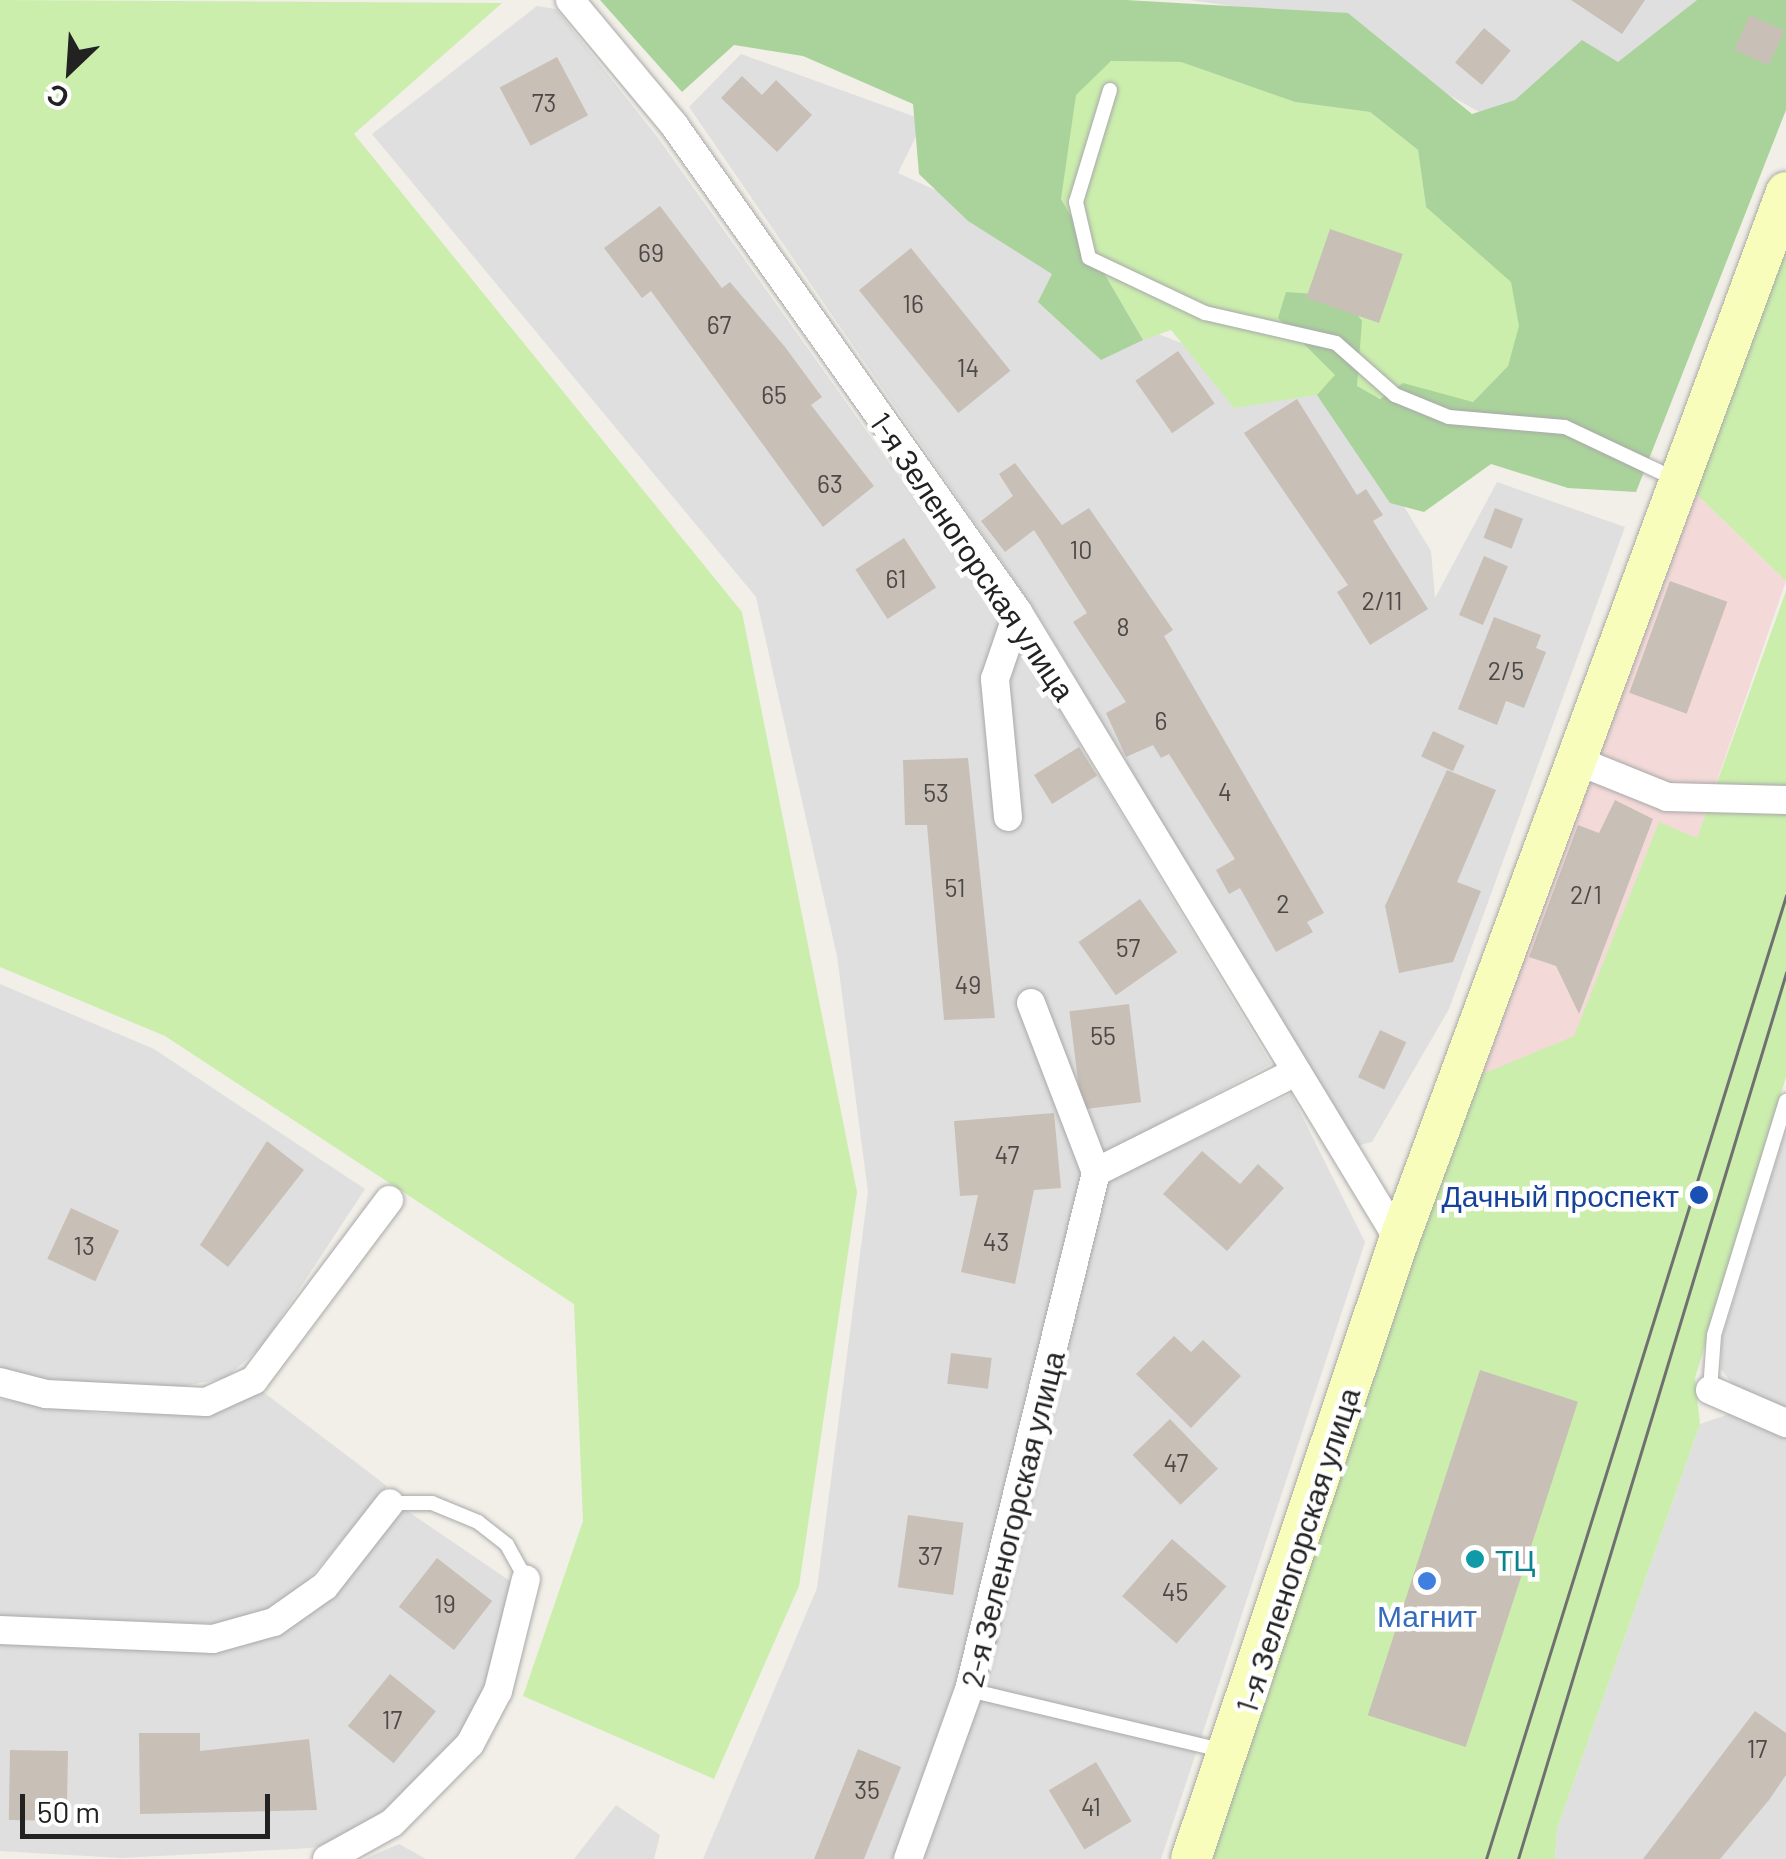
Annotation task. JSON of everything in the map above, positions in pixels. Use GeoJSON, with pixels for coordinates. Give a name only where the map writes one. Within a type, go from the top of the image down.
{"type":"FeatureCollection","features":[{"type":"Feature","properties":{"kind":"main road","name":"1-я Зеленогорская улица"},"geometry":{"type":"LineString","coordinates":[[1191,1859],[1231,1752],[1399,1240],[1675,480],[1786,192]]}},
{"type":"Feature","properties":{"kind":"street","name":"1-я Зеленогорская улица"},"geometry":{"type":"LineString","coordinates":[[570,0],[674,125],[1018,612],[1292,1074],[1399,1240]]}},
{"type":"Feature","properties":{"kind":"street"},"geometry":{"type":"LineString","coordinates":[[1008,816],[995,678],[1018,612]]}},
{"type":"Feature","properties":{"kind":"street"},"geometry":{"type":"LineString","coordinates":[[1573,759],[1667,797],[1786,800]]}},
{"type":"Feature","properties":{"kind":"street"},"geometry":{"type":"LineString","coordinates":[[1031,1003],[1096,1172],[1292,1074]]}},
{"type":"Feature","properties":{"kind":"street","name":"2-я Зеленогорская улица"},"geometry":{"type":"LineString","coordinates":[[908,1859],[969,1690],[1096,1172]]}},
{"type":"Feature","properties":{"kind":"street"},"geometry":{"type":"LineString","coordinates":[[0,1382],[46,1394],[206,1402],[254,1380],[389,1200]]}},
{"type":"Feature","properties":{"kind":"street"},"geometry":{"type":"LineString","coordinates":[[1710,1390],[1786,1423]]}},
{"type":"Feature","properties":{"kind":"street"},"geometry":{"type":"LineString","coordinates":[[0,1630],[213,1639],[274,1622],[325,1586],[390,1503]]}},
{"type":"Feature","properties":{"kind":"street"},"geometry":{"type":"LineString","coordinates":[[327,1859],[392,1822],[470,1744],[498,1692],[526,1578]]}},
{"type":"Feature","properties":{"kind":"lane"},"geometry":{"type":"LineString","coordinates":[[1110,90],[1076,202],[1090,258],[1205,312],[1336,344],[1396,395],[1449,418],[1565,428],[1675,480]]}},
{"type":"Feature","properties":{"kind":"lane"},"geometry":{"type":"LineString","coordinates":[[1710,1390],[1714,1335],[1786,1101]]}},
{"type":"Feature","properties":{"kind":"lane"},"geometry":{"type":"LineString","coordinates":[[390,1503],[432,1503],[478,1522],[507,1544],[526,1578]]}},
{"type":"Feature","properties":{"kind":"lane"},"geometry":{"type":"LineString","coordinates":[[969,1690],[1231,1752]]}},
{"type":"Feature","properties":{"kind":"shaded area"},"geometry":{"type":"Polygon","coordinates":[[[1190,0],[1727,0],[1517,133],[1309,17],[1190,0]]]}},
{"type":"Feature","properties":{"kind":"shaded area"},"geometry":{"type":"Polygon","coordinates":[[[537,6],[556,9],[658,138],[1028,658],[1271,1064],[1084,1165],[955,1686],[893,1859],[703,1859],[817,1588],[868,1192],[837,956],[756,597],[372,134],[537,6]]]}},
{"type":"Feature","properties":{"kind":"shaded area"},"geometry":{"type":"Polygon","coordinates":[[[741,54],[924,120],[898,173],[1031,234],[1107,314],[1212,355],[1325,377],[1431,551],[1435,598],[1497,482],[1625,527],[1449,1009],[1372,1142],[1356,1146],[1035,610],[689,107],[741,54]]]}},
{"type":"Feature","properties":{"kind":"shaded area"},"geometry":{"type":"Polygon","coordinates":[[[1690,488],[1786,581],[1697,839],[1659,823],[1574,1037],[1475,1077],[1690,488]]]}},
{"type":"Feature","properties":{"kind":"shaded area"},"geometry":{"type":"Polygon","coordinates":[[[0,984],[154,1049],[365,1189],[262,1346],[226,1378],[174,1388],[28,1378],[0,1367],[0,984]]]}},
{"type":"Feature","properties":{"kind":"shaded area"},"geometry":{"type":"Polygon","coordinates":[[[1291,1094],[1365,1242],[1161,1859],[922,1859],[1108,1181],[1291,1094]]]}},
{"type":"Feature","properties":{"kind":"shaded area"},"geometry":{"type":"Polygon","coordinates":[[[1786,1129],[1786,1412],[1738,1391],[1721,1369],[1722,1338],[1786,1129]]]}},
{"type":"Feature","properties":{"kind":"shaded area"},"geometry":{"type":"Polygon","coordinates":[[[258,1388],[387,1486],[289,1603],[218,1624],[0,1617],[0,1399],[101,1414],[204,1413],[258,1388]]]}},
{"type":"Feature","properties":{"kind":"shaded area"},"geometry":{"type":"Polygon","coordinates":[[[1735,1412],[1786,1433],[1786,1859],[1555,1859],[1557,1829],[1700,1424],[1735,1412]]]}},
{"type":"Feature","properties":{"kind":"shaded area"},"geometry":{"type":"Polygon","coordinates":[[[403,1508],[513,1583],[502,1654],[464,1734],[387,1808],[351,1836],[312,1848],[121,1858],[0,1851],[0,1640],[223,1646],[328,1593],[403,1508]]]}},
{"type":"Feature","properties":{"kind":"shaded area"},"geometry":{"type":"Polygon","coordinates":[[[616,1805],[660,1835],[654,1859],[574,1859],[616,1805]]]}},
{"type":"Feature","properties":{"kind":"shaded area"},"geometry":{"type":"Polygon","coordinates":[[[399,1844],[426,1859],[364,1859],[399,1844]]]}},
{"type":"Feature","properties":{"kind":"green space"},"geometry":{"type":"Polygon","coordinates":[[[0,0],[502,3],[354,134],[742,612],[857,1192],[799,1586],[714,1779],[523,1696],[583,1521],[574,1304],[165,1036],[0,967],[0,0]]]}},
{"type":"Feature","properties":{"kind":"green space"},"geometry":{"type":"Polygon","coordinates":[[[600,0],[1126,0],[1348,13],[1472,114],[1515,100],[1582,40],[1618,62],[1697,0],[1786,0],[1786,110],[1636,492],[1568,488],[1491,464],[1424,512],[1390,503],[1317,395],[1335,375],[1278,318],[1286,292],[1344,296],[1362,321],[1357,386],[1380,399],[1403,383],[1473,402],[1508,366],[1519,326],[1511,282],[1426,207],[1418,150],[1370,112],[1295,102],[1181,62],[1111,61],[1076,95],[1061,199],[1143,340],[1101,360],[1038,302],[1052,274],[968,221],[919,174],[913,104],[803,56],[734,45],[682,92],[600,0]]]}},
{"type":"Feature","properties":{"kind":"green space"},"geometry":{"type":"Polygon","coordinates":[[[1112,61],[1181,62],[1295,102],[1370,112],[1418,150],[1426,207],[1547,251],[1508,366],[1473,402],[1317,395],[1234,408],[1171,330],[1143,340],[1061,199],[1052,90],[1112,61]]]}},
{"type":"Feature","properties":{"kind":"green space"},"geometry":{"type":"Polygon","coordinates":[[[1786,239],[1786,581],[1690,488],[1786,239]]]}},
{"type":"Feature","properties":{"kind":"green space"},"geometry":{"type":"Polygon","coordinates":[[[1786,591],[1786,1077],[1695,1378],[1700,1424],[1557,1829],[1555,1859],[1206,1859],[1475,1077],[1574,1036],[1659,822],[1697,838],[1786,591]]]}},
{"type":"Feature","properties":{"kind":"building"},"geometry":{"type":"Polygon","coordinates":[[[1571,0],[1645,0],[1622,34],[1571,0]]]}},
{"type":"Feature","properties":{"kind":"building"},"geometry":{"type":"Polygon","coordinates":[[[1750,15],[1784,31],[1768,65],[1734,49],[1750,15]]]}},
{"type":"Feature","properties":{"kind":"building"},"geometry":{"type":"Polygon","coordinates":[[[1484,28],[1511,50],[1482,85],[1455,62],[1484,28]]]}},
{"type":"Feature","properties":{"kind":"building"},"geometry":{"type":"Polygon","coordinates":[[[557,57],[588,115],[531,146],[500,88],[557,57]]]}},
{"type":"Feature","properties":{"kind":"building"},"geometry":{"type":"Polygon","coordinates":[[[742,76],[762,95],[776,80],[812,115],[777,152],[721,98],[742,76]]]}},
{"type":"Feature","properties":{"kind":"building"},"geometry":{"type":"Polygon","coordinates":[[[660,206],[722,288],[730,282],[785,347],[822,397],[811,405],[874,486],[823,527],[651,291],[642,298],[604,248],[660,206]]]}},
{"type":"Feature","properties":{"kind":"building"},"geometry":{"type":"Polygon","coordinates":[[[1330,229],[1403,254],[1379,323],[1306,298],[1330,229]]]}},
{"type":"Feature","properties":{"kind":"building"},"geometry":{"type":"Polygon","coordinates":[[[911,248],[1010,371],[958,413],[859,290],[911,248]]]}},
{"type":"Feature","properties":{"kind":"building"},"geometry":{"type":"Polygon","coordinates":[[[1178,351],[1215,403],[1172,433],[1135,381],[1178,351]]]}},
{"type":"Feature","properties":{"kind":"building"},"geometry":{"type":"Polygon","coordinates":[[[1297,399],[1357,495],[1366,489],[1383,515],[1373,521],[1428,609],[1370,645],[1337,592],[1348,585],[1244,433],[1297,399]]]}},
{"type":"Feature","properties":{"kind":"building"},"geometry":{"type":"Polygon","coordinates":[[[1015,463],[1062,525],[1089,508],[1173,630],[1164,636],[1324,913],[1307,922],[1313,932],[1276,952],[1240,888],[1229,894],[1216,870],[1235,859],[1169,754],[1161,758],[1153,745],[1126,757],[1106,713],[1126,702],[1073,622],[1087,613],[1034,530],[1005,552],[981,521],[1013,496],[999,474],[1015,463]]]}},
{"type":"Feature","properties":{"kind":"building"},"geometry":{"type":"Polygon","coordinates":[[[1495,508],[1523,519],[1512,549],[1484,538],[1495,508]]]}},
{"type":"Feature","properties":{"kind":"building"},"geometry":{"type":"Polygon","coordinates":[[[904,538],[936,587],[887,619],[855,570],[904,538]]]}},
{"type":"Feature","properties":{"kind":"building"},"geometry":{"type":"Polygon","coordinates":[[[1484,556],[1508,566],[1483,625],[1459,615],[1484,556]]]}},
{"type":"Feature","properties":{"kind":"building"},"geometry":{"type":"Polygon","coordinates":[[[1670,581],[1727,602],[1687,714],[1629,693],[1670,581]]]}},
{"type":"Feature","properties":{"kind":"building"},"geometry":{"type":"Polygon","coordinates":[[[1494,617],[1541,635],[1536,648],[1546,652],[1524,708],[1506,701],[1497,725],[1458,709],[1494,617]]]}},
{"type":"Feature","properties":{"kind":"building"},"geometry":{"type":"Polygon","coordinates":[[[1433,731],[1465,746],[1453,771],[1421,756],[1433,731]]]}},
{"type":"Feature","properties":{"kind":"building"},"geometry":{"type":"Polygon","coordinates":[[[1079,747],[1097,776],[1052,804],[1034,775],[1079,747]]]}},
{"type":"Feature","properties":{"kind":"building"},"geometry":{"type":"Polygon","coordinates":[[[968,758],[995,1018],[944,1020],[927,825],[905,825],[903,760],[968,758]]]}},
{"type":"Feature","properties":{"kind":"building"},"geometry":{"type":"Polygon","coordinates":[[[1447,770],[1496,790],[1457,882],[1481,891],[1453,962],[1399,973],[1385,906],[1447,770]]]}},
{"type":"Feature","properties":{"kind":"building"},"geometry":{"type":"Polygon","coordinates":[[[1615,800],[1653,819],[1579,1014],[1556,966],[1529,957],[1578,825],[1599,833],[1615,800]]]}},
{"type":"Feature","properties":{"kind":"building"},"geometry":{"type":"Polygon","coordinates":[[[1140,899],[1177,952],[1116,995],[1079,942],[1140,899]]]}},
{"type":"Feature","properties":{"kind":"building"},"geometry":{"type":"Polygon","coordinates":[[[1129,1004],[1141,1102],[1082,1110],[1069,1011],[1129,1004]]]}},
{"type":"Feature","properties":{"kind":"building"},"geometry":{"type":"Polygon","coordinates":[[[1380,1030],[1406,1042],[1384,1089],[1358,1077],[1380,1030]]]}},
{"type":"Feature","properties":{"kind":"building"},"geometry":{"type":"Polygon","coordinates":[[[1054,1113],[1061,1188],[1034,1190],[1015,1284],[961,1272],[978,1195],[960,1196],[954,1121],[1054,1113]]]}},
{"type":"Feature","properties":{"kind":"building"},"geometry":{"type":"Polygon","coordinates":[[[267,1141],[304,1170],[228,1267],[200,1245],[267,1141]]]}},
{"type":"Feature","properties":{"kind":"building"},"geometry":{"type":"Polygon","coordinates":[[[1202,1151],[1240,1184],[1258,1164],[1284,1188],[1227,1251],[1163,1194],[1202,1151]]]}},
{"type":"Feature","properties":{"kind":"building"},"geometry":{"type":"Polygon","coordinates":[[[71,1208],[119,1230],[95,1281],[47,1259],[71,1208]]]}},
{"type":"Feature","properties":{"kind":"building"},"geometry":{"type":"Polygon","coordinates":[[[1174,1336],[1191,1352],[1203,1340],[1241,1376],[1191,1428],[1136,1374],[1174,1336]]]}},
{"type":"Feature","properties":{"kind":"building"},"geometry":{"type":"Polygon","coordinates":[[[951,1353],[992,1358],[988,1389],[947,1384],[951,1353]]]}},
{"type":"Feature","properties":{"kind":"building","name":"ТЦ"},"geometry":{"type":"Polygon","coordinates":[[[1480,1370],[1578,1402],[1466,1747],[1368,1715],[1480,1370]]]}},
{"type":"Feature","properties":{"kind":"building"},"geometry":{"type":"Polygon","coordinates":[[[1170,1419],[1218,1469],[1181,1505],[1133,1455],[1170,1419]]]}},
{"type":"Feature","properties":{"kind":"building"},"geometry":{"type":"Polygon","coordinates":[[[908,1515],[963,1523],[953,1595],[898,1587],[908,1515]]]}},
{"type":"Feature","properties":{"kind":"building"},"geometry":{"type":"Polygon","coordinates":[[[1172,1539],[1226,1586],[1176,1644],[1122,1596],[1172,1539]]]}},
{"type":"Feature","properties":{"kind":"building"},"geometry":{"type":"Polygon","coordinates":[[[437,1558],[492,1601],[454,1650],[399,1607],[437,1558]]]}},
{"type":"Feature","properties":{"kind":"building"},"geometry":{"type":"Polygon","coordinates":[[[390,1674],[436,1711],[394,1763],[348,1726],[390,1674]]]}},
{"type":"Feature","properties":{"kind":"building"},"geometry":{"type":"Polygon","coordinates":[[[1755,1711],[1786,1733],[1786,1775],[1769,1800],[1720,1859],[1643,1859],[1755,1711]]]}},
{"type":"Feature","properties":{"kind":"building"},"geometry":{"type":"Polygon","coordinates":[[[139,1733],[200,1733],[200,1751],[309,1739],[317,1810],[140,1814],[139,1733]]]}},
{"type":"Feature","properties":{"kind":"building"},"geometry":{"type":"Polygon","coordinates":[[[858,1749],[901,1767],[864,1859],[814,1859],[858,1749]]]}},
{"type":"Feature","properties":{"kind":"building"},"geometry":{"type":"Polygon","coordinates":[[[10,1750],[68,1751],[67,1821],[9,1820],[10,1750]]]}},
{"type":"Feature","properties":{"kind":"building"},"geometry":{"type":"Polygon","coordinates":[[[1096,1762],[1132,1821],[1084,1849],[1049,1790],[1096,1762]]]}},
{"type":"Feature","properties":{"kind":"tram line"},"geometry":{"type":"LineString","coordinates":[[1486,1859],[1786,896]]}},
{"type":"Feature","properties":{"kind":"tram line"},"geometry":{"type":"LineString","coordinates":[[1518,1859],[1786,973]]}},
{"type":"Feature","properties":{"kind":"place","name":"Дачный проспект"},"geometry":{"type":"Point","coordinates":[1699,1195]}},
{"type":"Feature","properties":{"kind":"place","name":"ТЦ"},"geometry":{"type":"Point","coordinates":[1475,1559]}},
{"type":"Feature","properties":{"kind":"place","name":"Магнит"},"geometry":{"type":"Point","coordinates":[1427,1581]}}]}
